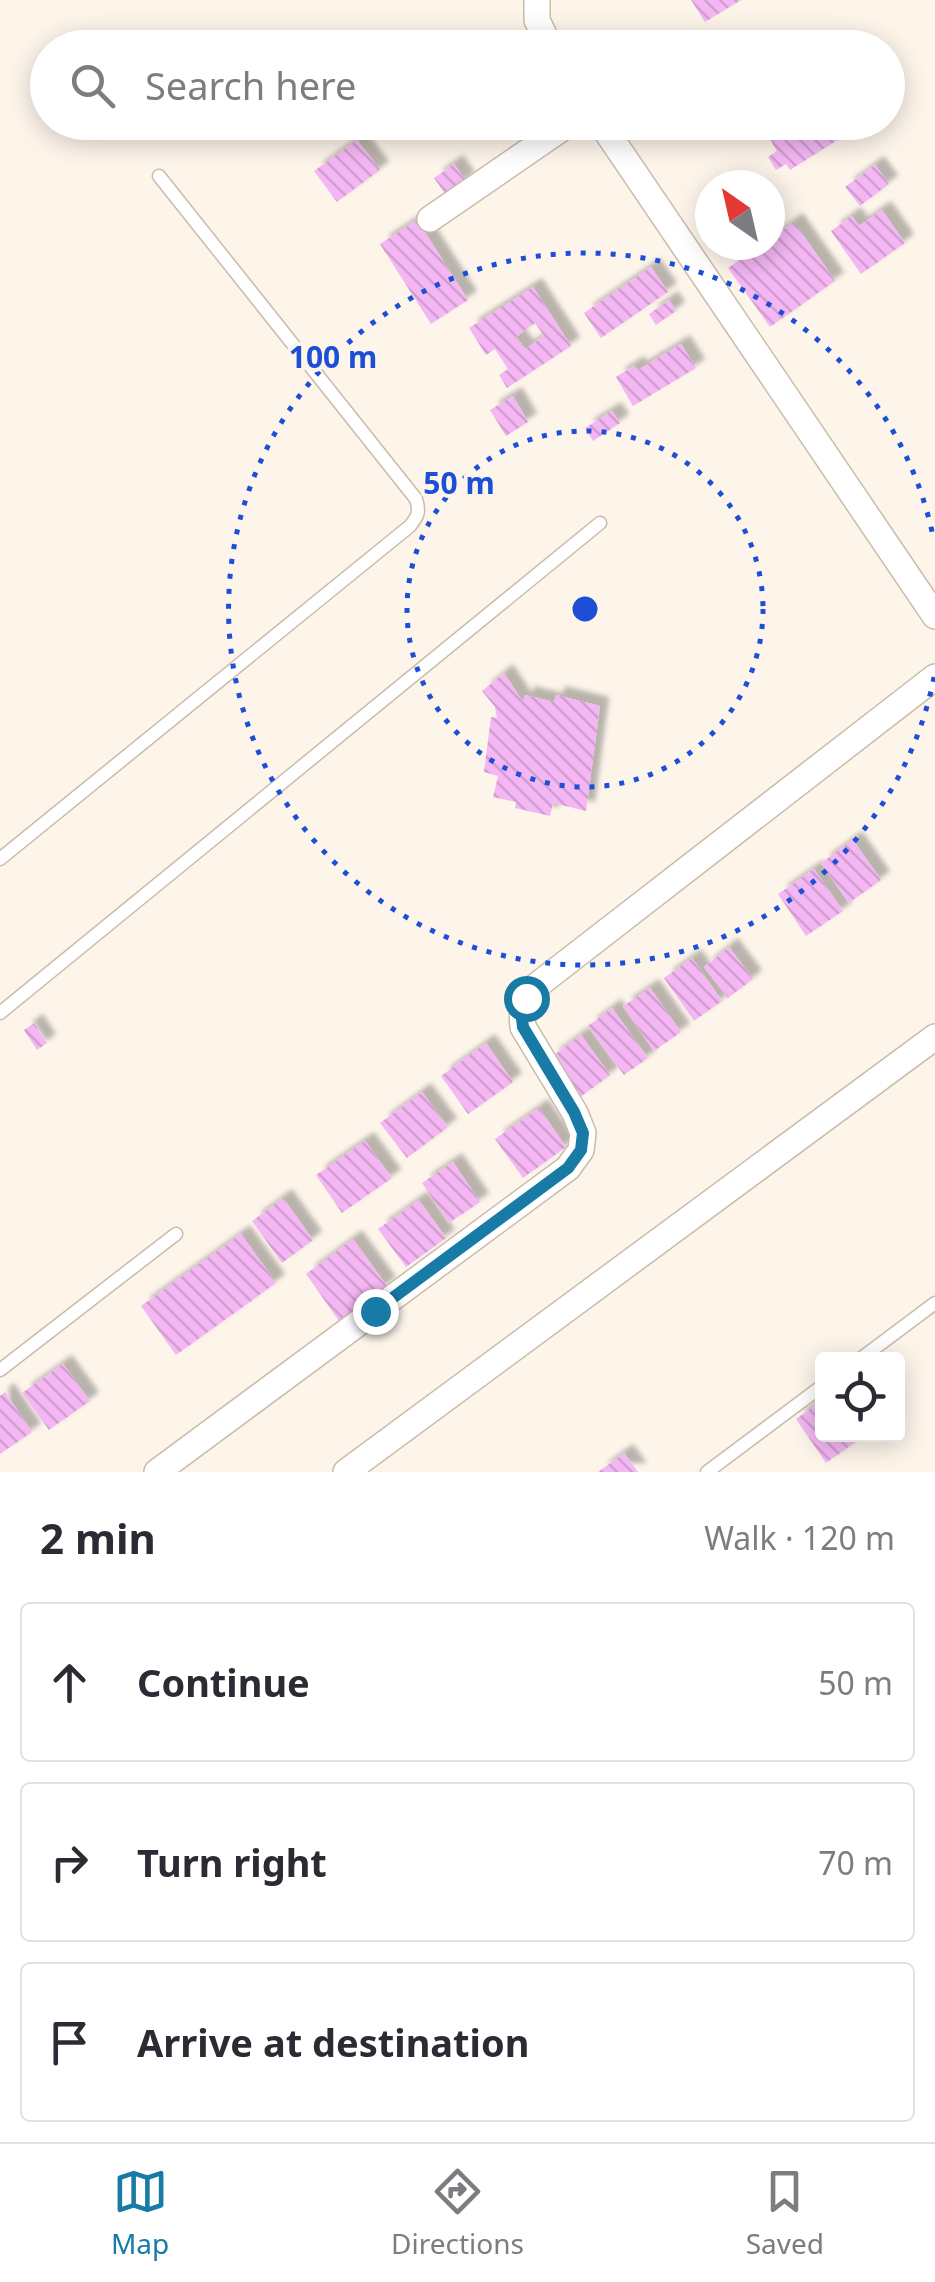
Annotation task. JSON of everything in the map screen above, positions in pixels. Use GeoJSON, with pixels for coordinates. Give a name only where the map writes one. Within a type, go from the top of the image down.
{"type":"FeatureCollection","features":[{"type":"Feature","properties":{"kind":"street"},"geometry":{"type":"LineString","coordinates":[[537,0],[537,20],[542,30]]}},
{"type":"Feature","properties":{"kind":"street"},"geometry":{"type":"LineString","coordinates":[[430,219],[545,140]]}},
{"type":"Feature","properties":{"kind":"street"},"geometry":{"type":"LineString","coordinates":[[612,140],[935,616]]}},
{"type":"Feature","properties":{"kind":"street"},"geometry":{"type":"LineString","coordinates":[[157,1472],[568,1168],[581,1150],[583,1133],[523,1027],[521,1011],[526,998],[535,987],[935,677]]}},
{"type":"Feature","properties":{"kind":"street"},"geometry":{"type":"LineString","coordinates":[[346,1472],[935,1038]]}},
{"type":"Feature","properties":{"kind":"lane"},"geometry":{"type":"LineString","coordinates":[[0,858],[410,526],[420,510],[416,499],[159,176]]}},
{"type":"Feature","properties":{"kind":"lane"},"geometry":{"type":"LineString","coordinates":[[0,1013],[600,523]]}},
{"type":"Feature","properties":{"kind":"lane"},"geometry":{"type":"LineString","coordinates":[[0,1370],[176,1234]]}},
{"type":"Feature","properties":{"kind":"lane"},"geometry":{"type":"LineString","coordinates":[[870,1352],[935,1303]]}},
{"type":"Feature","properties":{"kind":"lane"},"geometry":{"type":"LineString","coordinates":[[707,1472],[815,1391]]}},
{"type":"Feature","properties":{"kind":"building"},"geometry":{"type":"Polygon","coordinates":[[[691,0],[741,0],[705,22],[691,0]]]}},
{"type":"Feature","properties":{"kind":"building"},"geometry":{"type":"Polygon","coordinates":[[[357,140],[380,170],[337,202],[314,171],[357,140]]]}},
{"type":"Feature","properties":{"kind":"building"},"geometry":{"type":"Polygon","coordinates":[[[770,140],[838,140],[790,170],[786,164],[776,170],[768,157],[777,151],[770,140]]]}},
{"type":"Feature","properties":{"kind":"building"},"geometry":{"type":"Polygon","coordinates":[[[454,164],[466,181],[446,195],[434,178],[454,164]]]}},
{"type":"Feature","properties":{"kind":"building"},"geometry":{"type":"Polygon","coordinates":[[[875,165],[889,184],[860,206],[845,187],[875,165]]]}},
{"type":"Feature","properties":{"kind":"building"},"geometry":{"type":"Polygon","coordinates":[[[882,210],[905,243],[861,274],[831,231],[852,216],[859,226],[882,210]]]}},
{"type":"Feature","properties":{"kind":"building"},"geometry":{"type":"Polygon","coordinates":[[[417,220],[468,300],[431,324],[380,244],[417,220]]]}},
{"type":"Feature","properties":{"kind":"building"},"geometry":{"type":"Polygon","coordinates":[[[794,222],[835,281],[770,327],[728,268],[739,260],[785,260],[785,228],[794,222]]]}},
{"type":"Feature","properties":{"kind":"building"},"geometry":{"type":"Polygon","coordinates":[[[651,267],[668,292],[601,338],[584,313],[651,267]]]}},
{"type":"Feature","properties":{"kind":"building"},"geometry":{"type":"Polygon","coordinates":[[[533,287],[571,346],[507,388],[499,375],[508,369],[495,349],[486,355],[469,328],[533,287]],[[535,323],[516,337],[525,349],[544,336],[535,323]]]}},
{"type":"Feature","properties":{"kind":"building"},"geometry":{"type":"Polygon","coordinates":[[[669,300],[676,311],[656,325],[649,314],[669,300]]]}},
{"type":"Feature","properties":{"kind":"building"},"geometry":{"type":"Polygon","coordinates":[[[681,344],[696,368],[633,406],[616,377],[635,365],[638,370],[681,344]]]}},
{"type":"Feature","properties":{"kind":"building"},"geometry":{"type":"Polygon","coordinates":[[[513,396],[528,422],[506,436],[490,410],[513,396]]]}},
{"type":"Feature","properties":{"kind":"building"},"geometry":{"type":"Polygon","coordinates":[[[612,411],[620,423],[593,441],[585,428],[612,411]]]}},
{"type":"Feature","properties":{"kind":"building"},"geometry":{"type":"Polygon","coordinates":[[[504,673],[523,702],[525,695],[554,702],[556,695],[600,706],[586,811],[553,803],[550,816],[515,808],[516,802],[493,797],[498,776],[484,772],[491,717],[497,718],[495,707],[482,691],[504,673]]]}},
{"type":"Feature","properties":{"kind":"building"},"geometry":{"type":"Polygon","coordinates":[[[853,840],[881,880],[849,903],[821,863],[853,840]]]}},
{"type":"Feature","properties":{"kind":"building"},"geometry":{"type":"Polygon","coordinates":[[[814,869],[843,911],[806,936],[778,894],[814,869]]]}},
{"type":"Feature","properties":{"kind":"building"},"geometry":{"type":"Polygon","coordinates":[[[729,947],[753,979],[728,998],[704,967],[729,947]]]}},
{"type":"Feature","properties":{"kind":"building"},"geometry":{"type":"Polygon","coordinates":[[[692,958],[722,1001],[694,1021],[664,978],[692,958]]]}},
{"type":"Feature","properties":{"kind":"building"},"geometry":{"type":"Polygon","coordinates":[[[650,988],[681,1032],[654,1051],[623,1006],[650,988]]]}},
{"type":"Feature","properties":{"kind":"building"},"geometry":{"type":"Polygon","coordinates":[[[612,1008],[648,1058],[624,1075],[588,1026],[612,1008]]]}},
{"type":"Feature","properties":{"kind":"building"},"geometry":{"type":"Polygon","coordinates":[[[34,1023],[47,1043],[37,1050],[24,1030],[34,1023]]]}},
{"type":"Feature","properties":{"kind":"building"},"geometry":{"type":"Polygon","coordinates":[[[581,1035],[610,1075],[579,1098],[550,1058],[581,1035]]]}},
{"type":"Feature","properties":{"kind":"building"},"geometry":{"type":"Polygon","coordinates":[[[486,1043],[513,1082],[468,1114],[441,1076],[486,1043]]]}},
{"type":"Feature","properties":{"kind":"building"},"geometry":{"type":"Polygon","coordinates":[[[422,1092],[448,1127],[407,1158],[380,1123],[422,1092]]]}},
{"type":"Feature","properties":{"kind":"building"},"geometry":{"type":"Polygon","coordinates":[[[539,1108],[566,1147],[523,1178],[495,1139],[539,1108]]]}},
{"type":"Feature","properties":{"kind":"building"},"geometry":{"type":"Polygon","coordinates":[[[365,1141],[392,1178],[342,1213],[316,1175],[365,1141]]]}},
{"type":"Feature","properties":{"kind":"building"},"geometry":{"type":"Polygon","coordinates":[[[453,1162],[480,1202],[449,1223],[422,1183],[453,1162]]]}},
{"type":"Feature","properties":{"kind":"building"},"geometry":{"type":"Polygon","coordinates":[[[283,1198],[313,1240],[282,1263],[252,1221],[283,1198]]]}},
{"type":"Feature","properties":{"kind":"building"},"geometry":{"type":"Polygon","coordinates":[[[419,1200],[446,1238],[406,1267],[378,1229],[419,1200]]]}},
{"type":"Feature","properties":{"kind":"building"},"geometry":{"type":"Polygon","coordinates":[[[241,1234],[276,1283],[176,1355],[141,1306],[241,1234]]]}},
{"type":"Feature","properties":{"kind":"building"},"geometry":{"type":"Polygon","coordinates":[[[353,1239],[387,1286],[339,1321],[306,1274],[353,1239]]]}},
{"type":"Feature","properties":{"kind":"building"},"geometry":{"type":"Polygon","coordinates":[[[63,1364],[90,1401],[49,1430],[22,1393],[63,1364]]]}},
{"type":"Feature","properties":{"kind":"building"},"geometry":{"type":"Polygon","coordinates":[[[5,1392],[32,1432],[0,1454],[0,1396],[5,1392]]]}},
{"type":"Feature","properties":{"kind":"building"},"geometry":{"type":"Polygon","coordinates":[[[815,1405],[815,1442],[856,1442],[826,1463],[796,1419],[815,1405]]]}},
{"type":"Feature","properties":{"kind":"building"},"geometry":{"type":"Polygon","coordinates":[[[624,1453],[638,1472],[598,1472],[624,1453]]]}},
{"type":"Feature","properties":{"kind":"route"},"geometry":{"type":"LineString","coordinates":[[375,1311],[568,1168],[581,1150],[583,1133],[574,1112],[523,1027],[521,1011],[526,998]]}}]}
